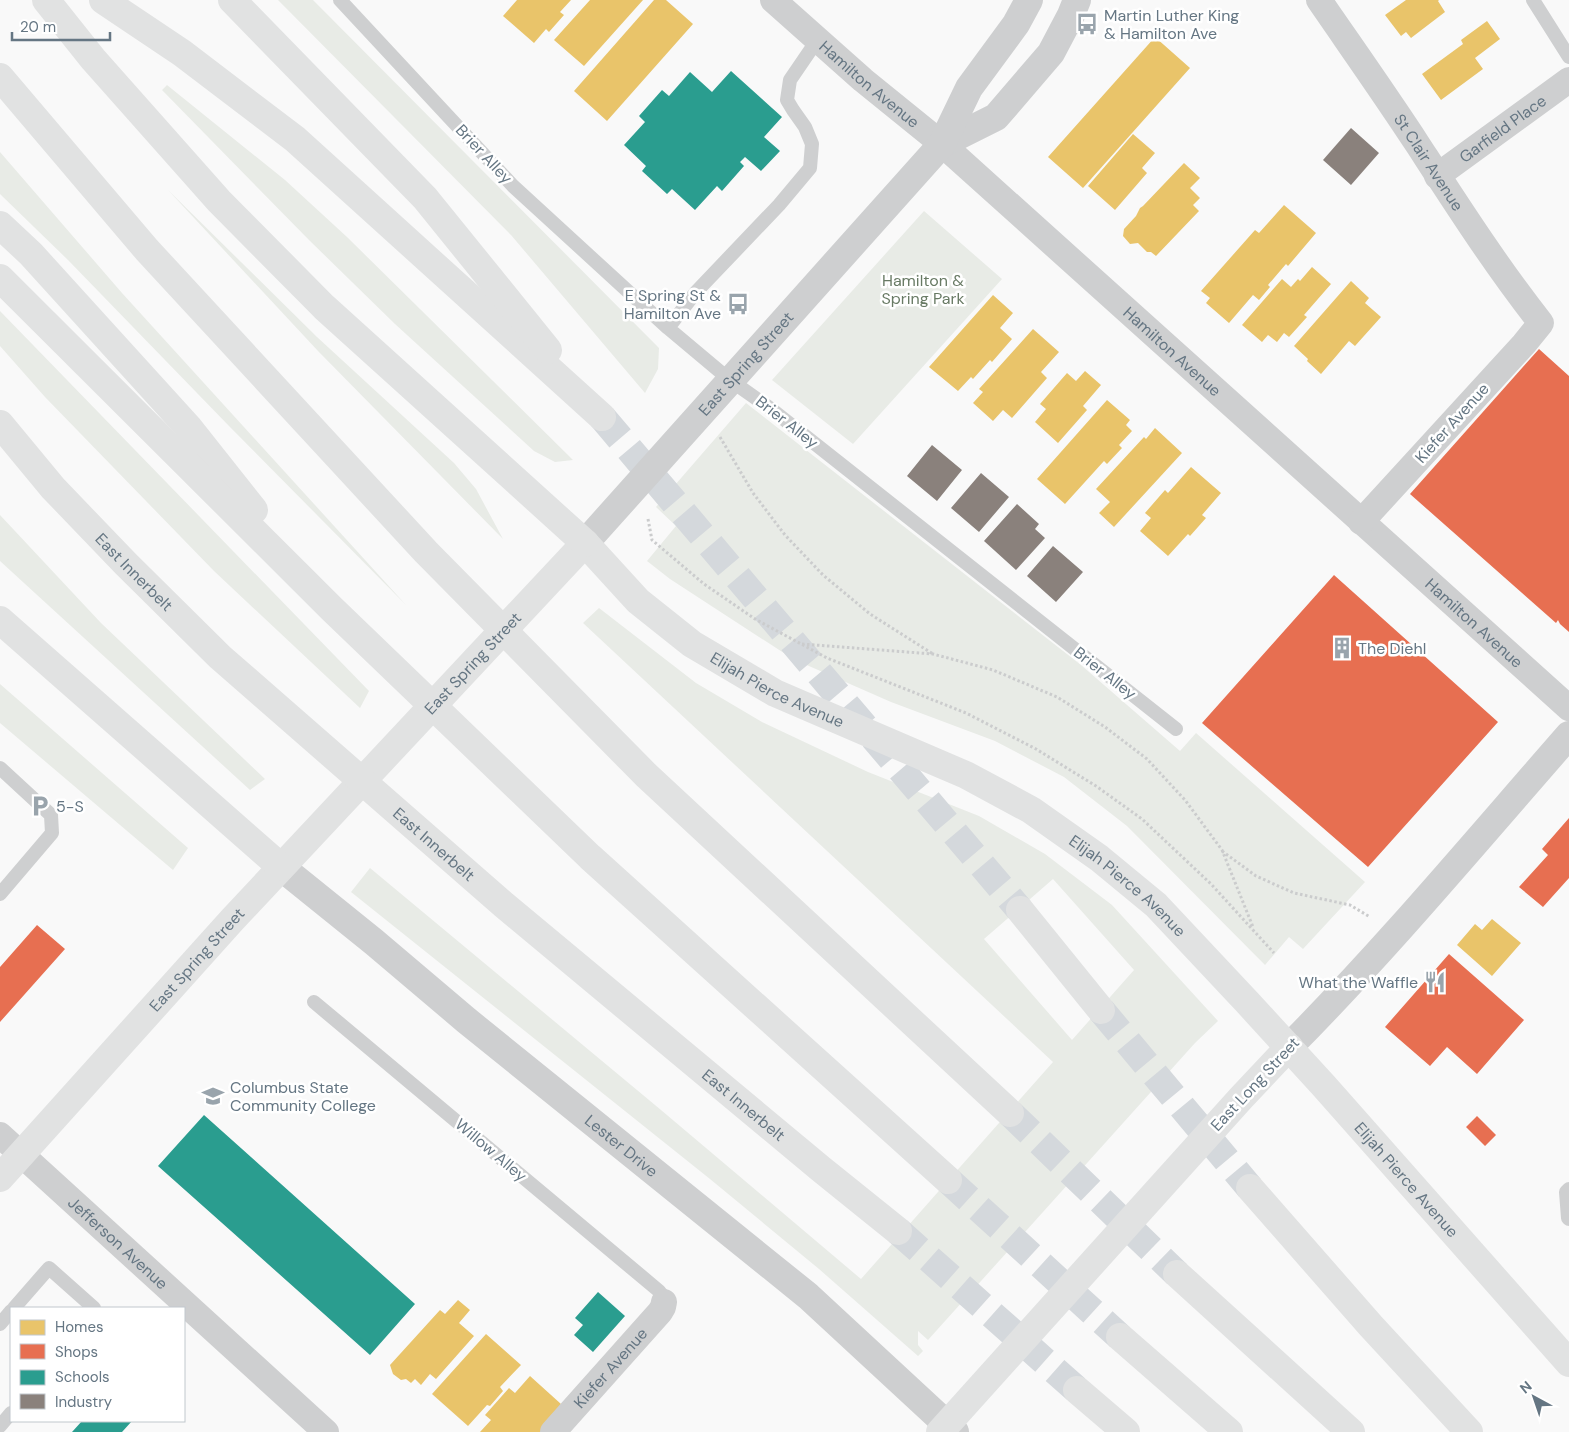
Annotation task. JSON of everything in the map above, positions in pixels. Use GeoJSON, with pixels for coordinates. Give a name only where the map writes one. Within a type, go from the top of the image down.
{"type":"FeatureCollection","features":[{"type":"Feature","properties":{"kind":"main road","name":"Elijah Pierce Avenue"},"geometry":{"type":"LineString","coordinates":[[46,0],[93,59],[219,201],[317,300],[585,543],[638,600],[692,644],[775,693],[966,776],[1031,810],[1099,858],[1156,905],[1289,1047],[1569,1363]]}},
{"type":"Feature","properties":{"kind":"main road"},"geometry":{"type":"LineString","coordinates":[[103,0],[182,53],[295,139],[602,417],[425,198],[232,0]]}},
{"type":"Feature","properties":{"kind":"main road"},"geometry":{"type":"LineString","coordinates":[[0,77],[148,250],[426,552],[646,775],[1010,1113]]}},
{"type":"Feature","properties":{"kind":"main road"},"geometry":{"type":"LineString","coordinates":[[0,225],[31,254],[189,428],[332,609]]}},
{"type":"Feature","properties":{"kind":"main road"},"geometry":{"type":"LineString","coordinates":[[0,278],[332,609],[590,857],[948,1180]]}},
{"type":"Feature","properties":{"kind":"main road","name":"East Innerbelt"},"geometry":{"type":"LineString","coordinates":[[0,424],[53,488],[220,657],[504,905],[898,1231]]}},
{"type":"Feature","properties":{"kind":"main road","name":"East Spring Street"},"geometry":{"type":"LineString","coordinates":[[0,1178],[281,867],[585,543]]}},
{"type":"Feature","properties":{"kind":"main road"},"geometry":{"type":"LineString","coordinates":[[0,620],[281,867]]}},
{"type":"Feature","properties":{"kind":"main road"},"geometry":{"type":"LineString","coordinates":[[1020,910],[1101,1010]]}},
{"type":"Feature","properties":{"kind":"main road","name":"East Long Street"},"geometry":{"type":"LineString","coordinates":[[947,1429],[983,1384],[1289,1047]]}},
{"type":"Feature","properties":{"kind":"main road"},"geometry":{"type":"LineString","coordinates":[[1250,1188],[1371,1326],[1469,1432]]}},
{"type":"Feature","properties":{"kind":"main road"},"geometry":{"type":"LineString","coordinates":[[1177,1274],[1351,1432]]}},
{"type":"Feature","properties":{"kind":"main road"},"geometry":{"type":"LineString","coordinates":[[1120,1337],[1229,1432]]}},
{"type":"Feature","properties":{"kind":"main road"},"geometry":{"type":"LineString","coordinates":[[1077,1390],[1126,1432]]}},
{"type":"Feature","properties":{"kind":"street","name":"Hamilton Avenue"},"geometry":{"type":"LineString","coordinates":[[773,0],[863,80],[942,144],[1569,708]]}},
{"type":"Feature","properties":{"kind":"street"},"geometry":{"type":"LineString","coordinates":[[942,144],[969,88],[1016,24],[1029,0]]}},
{"type":"Feature","properties":{"kind":"street"},"geometry":{"type":"LineString","coordinates":[[942,144],[996,117],[1052,52],[1077,0]]}},
{"type":"Feature","properties":{"kind":"street","name":"St Clair Avenue"},"geometry":{"type":"LineString","coordinates":[[1319,0],[1508,282],[1541,323]]}},
{"type":"Feature","properties":{"kind":"street","name":"Garfield Place"},"geometry":{"type":"LineString","coordinates":[[1437,176],[1569,80]]}},
{"type":"Feature","properties":{"kind":"street","name":"East Spring Street"},"geometry":{"type":"LineString","coordinates":[[585,543],[942,144]]}},
{"type":"Feature","properties":{"kind":"street","name":"Kiefer Avenue"},"geometry":{"type":"LineString","coordinates":[[1361,522],[1541,323]]}},
{"type":"Feature","properties":{"kind":"street","name":"East Long Street"},"geometry":{"type":"LineString","coordinates":[[1289,1047],[1397,932],[1569,735]]}},
{"type":"Feature","properties":{"kind":"street","name":"Lester Drive"},"geometry":{"type":"LineString","coordinates":[[281,867],[466,1020],[808,1296],[947,1429]]}},
{"type":"Feature","properties":{"kind":"street","name":"Jefferson Avenue"},"geometry":{"type":"LineString","coordinates":[[0,1135],[326,1432]]}},
{"type":"Feature","properties":{"kind":"street","name":"Kiefer Avenue"},"geometry":{"type":"LineString","coordinates":[[553,1432],[660,1312],[664,1302]]}},
{"type":"Feature","properties":{"kind":"lane","name":"Brier Alley"},"geometry":{"type":"LineString","coordinates":[[340,0],[513,186],[668,328],[730,380],[771,409],[1176,729]]}},
{"type":"Feature","properties":{"kind":"lane"},"geometry":{"type":"LineString","coordinates":[[1533,0],[1569,56]]}},
{"type":"Feature","properties":{"kind":"lane"},"geometry":{"type":"LineString","coordinates":[[668,328],[696,292],[779,205],[810,168],[812,144],[805,127],[787,100],[790,80],[818,39]]}},
{"type":"Feature","properties":{"kind":"lane"},"geometry":{"type":"LineString","coordinates":[[0,768],[50,814],[52,833],[0,894]]}},
{"type":"Feature","properties":{"kind":"lane","name":"Willow Alley"},"geometry":{"type":"LineString","coordinates":[[314,1002],[659,1291],[663,1296],[664,1302]]}},
{"type":"Feature","properties":{"kind":"lane"},"geometry":{"type":"LineString","coordinates":[[1568,1218],[1566,1192],[1569,1189]]}},
{"type":"Feature","properties":{"kind":"lane"},"geometry":{"type":"LineString","coordinates":[[15,1307],[49,1268],[93,1307]]}},
{"type":"Feature","properties":{"kind":"lane"},"geometry":{"type":"LineString","coordinates":[[0,1324],[10,1312]]}},
{"type":"Feature","properties":{"kind":"lane"},"geometry":{"type":"LineString","coordinates":[[0,1426],[10,1415]]}},
{"type":"Feature","properties":{"kind":"path"},"geometry":{"type":"LineString","coordinates":[[717,431],[753,493],[785,535],[823,575],[870,614],[933,654]]}},
{"type":"Feature","properties":{"kind":"path"},"geometry":{"type":"LineString","coordinates":[[647,512],[652,540],[704,584],[755,619],[827,658],[966,713],[1036,749],[1096,786],[1142,819],[1211,884],[1274,953]]}},
{"type":"Feature","properties":{"kind":"path"},"geometry":{"type":"LineString","coordinates":[[800,644],[933,654],[992,670],[1057,697],[1105,727],[1147,759],[1185,800],[1222,850],[1254,930]]}},
{"type":"Feature","properties":{"kind":"path"},"geometry":{"type":"LineString","coordinates":[[1222,850],[1256,876],[1294,893],[1350,905],[1397,932]]}},
{"type":"Feature","properties":{"kind":"green space"},"geometry":{"type":"Polygon","coordinates":[[[278,0],[313,0],[659,348],[658,369],[645,393],[511,235],[278,0]]]}},
{"type":"Feature","properties":{"kind":"green space"},"geometry":{"type":"Polygon","coordinates":[[[167,85],[285,180],[347,237],[573,460],[555,462],[534,451],[395,324],[309,240],[162,90],[167,85]]]}},
{"type":"Feature","properties":{"kind":"green space"},"geometry":{"type":"Polygon","coordinates":[[[0,152],[122,293],[406,605],[68,260],[0,194],[0,152]]]}},
{"type":"Feature","properties":{"kind":"green space"},"geometry":{"type":"Polygon","coordinates":[[[168,190],[317,337],[454,463],[476,489],[503,539],[318,351],[168,190]]]}},
{"type":"Feature","properties":{"kind":"green space","name":"Hamilton & Spring Park"},"geometry":{"type":"Polygon","coordinates":[[[924,211],[1002,279],[853,444],[772,380],[924,211]]]}},
{"type":"Feature","properties":{"kind":"green space"},"geometry":{"type":"Polygon","coordinates":[[[0,311],[369,691],[360,708],[214,571],[45,397],[0,346],[0,311]]]}},
{"type":"Feature","properties":{"kind":"green space"},"geometry":{"type":"Polygon","coordinates":[[[746,403],[1081,665],[1180,751],[1196,733],[1365,882],[1303,949],[1289,937],[1265,965],[1127,826],[1064,777],[995,741],[891,702],[793,659],[670,579],[647,561],[676,526],[656,507],[746,403]]]}},
{"type":"Feature","properties":{"kind":"green space"},"geometry":{"type":"Polygon","coordinates":[[[0,515],[101,623],[265,779],[250,790],[0,561],[0,515]]]}},
{"type":"Feature","properties":{"kind":"green space"},"geometry":{"type":"Polygon","coordinates":[[[599,608],[696,683],[762,722],[868,772],[979,816],[1045,854],[1112,905],[1218,1021],[1195,1043],[928,1340],[918,1331],[918,1345],[923,1351],[918,1356],[819,1269],[710,1179],[351,892],[370,868],[861,1279],[1053,1062],[583,623],[599,608]],[[1053,879],[984,939],[1072,1040],[1134,970],[1053,879]]]}},
{"type":"Feature","properties":{"kind":"green space"},"geometry":{"type":"Polygon","coordinates":[[[0,684],[188,848],[173,870],[0,723],[0,684]]]}},
{"type":"Feature","properties":{"kind":"building: Homes"},"geometry":{"type":"Polygon","coordinates":[[[517,0],[571,0],[560,12],[564,15],[549,32],[546,29],[534,43],[503,16],[517,0]]]}},
{"type":"Feature","properties":{"kind":"building: Homes"},"geometry":{"type":"Polygon","coordinates":[[[590,0],[643,0],[584,66],[554,40],[590,0]]]}},
{"type":"Feature","properties":{"kind":"building: Homes"},"geometry":{"type":"Polygon","coordinates":[[[654,0],[666,0],[693,24],[607,121],[574,91],[654,0]]]}},
{"type":"Feature","properties":{"kind":"building: Homes"},"geometry":{"type":"Polygon","coordinates":[[[1406,0],[1439,0],[1445,12],[1411,38],[1406,32],[1401,36],[1385,15],[1406,0]]]}},
{"type":"Feature","properties":{"kind":"building: Homes"},"geometry":{"type":"Polygon","coordinates":[[[1487,21],[1500,39],[1475,58],[1483,69],[1441,100],[1422,74],[1463,44],[1461,40],[1487,21]]]}},
{"type":"Feature","properties":{"kind":"building: Homes"},"geometry":{"type":"Polygon","coordinates":[[[1155,37],[1190,68],[1083,188],[1048,157],[1155,37]]]}},
{"type":"Feature","properties":{"kind":"building: Homes"},"geometry":{"type":"Polygon","coordinates":[[[1133,134],[1155,153],[1142,168],[1147,173],[1115,210],[1088,186],[1133,134]]]}},
{"type":"Feature","properties":{"kind":"building: Homes"},"geometry":{"type":"Polygon","coordinates":[[[1184,163],[1200,178],[1190,188],[1200,198],[1193,205],[1199,211],[1156,256],[1151,252],[1147,252],[1138,243],[1130,244],[1123,236],[1124,229],[1136,216],[1140,208],[1184,163]]]}},
{"type":"Feature","properties":{"kind":"building: Homes"},"geometry":{"type":"Polygon","coordinates":[[[1284,205],[1316,233],[1288,266],[1286,264],[1268,285],[1270,287],[1259,300],[1253,295],[1229,323],[1206,303],[1210,298],[1201,291],[1255,230],[1259,233],[1284,205]]]}},
{"type":"Feature","properties":{"kind":"building: Homes"},"geometry":{"type":"Polygon","coordinates":[[[1312,267],[1331,284],[1304,315],[1307,317],[1289,337],[1284,333],[1277,342],[1268,335],[1262,342],[1242,325],[1282,279],[1291,287],[1298,279],[1300,281],[1312,267]]]}},
{"type":"Feature","properties":{"kind":"building: Homes"},"geometry":{"type":"Polygon","coordinates":[[[1351,281],[1369,298],[1365,303],[1381,317],[1355,346],[1349,341],[1321,374],[1294,346],[1351,281]]]}},
{"type":"Feature","properties":{"kind":"building: Homes"},"geometry":{"type":"Polygon","coordinates":[[[993,295],[1013,313],[1000,328],[1012,339],[992,362],[990,360],[973,379],[971,377],[958,391],[929,367],[993,295]]]}},
{"type":"Feature","properties":{"kind":"building: Homes"},"geometry":{"type":"Polygon","coordinates":[[[1033,329],[1059,352],[1041,372],[1047,378],[1012,418],[1003,410],[993,421],[973,403],[983,392],[979,389],[1033,329]]]}},
{"type":"Feature","properties":{"kind":"building: Homes"},"geometry":{"type":"Polygon","coordinates":[[[1085,371],[1101,385],[1083,406],[1087,410],[1058,443],[1035,422],[1046,409],[1040,404],[1067,373],[1076,381],[1085,371]]]}},
{"type":"Feature","properties":{"kind":"building: Homes"},"geometry":{"type":"Polygon","coordinates":[[[1107,400],[1130,420],[1126,425],[1132,431],[1119,445],[1122,448],[1107,464],[1104,461],[1065,504],[1037,479],[1107,400]]]}},
{"type":"Feature","properties":{"kind":"building: Homes"},"geometry":{"type":"Polygon","coordinates":[[[1155,428],[1182,453],[1114,527],[1099,513],[1110,502],[1096,489],[1144,437],[1146,439],[1155,428]]]}},
{"type":"Feature","properties":{"kind":"building: Homes"},"geometry":{"type":"Polygon","coordinates":[[[1191,467],[1221,493],[1202,515],[1206,518],[1168,556],[1140,531],[1151,518],[1145,513],[1165,490],[1168,493],[1191,467]]]}},
{"type":"Feature","properties":{"kind":"building: Homes"},"geometry":{"type":"Polygon","coordinates":[[[1492,919],[1521,943],[1492,976],[1457,945],[1475,924],[1482,930],[1492,919]]]}},
{"type":"Feature","properties":{"kind":"building: Homes"},"geometry":{"type":"Polygon","coordinates":[[[458,1300],[470,1310],[459,1323],[474,1336],[436,1379],[430,1374],[421,1385],[415,1379],[411,1383],[406,1379],[401,1380],[393,1374],[390,1365],[440,1310],[445,1314],[458,1300]]]}},
{"type":"Feature","properties":{"kind":"building: Homes"},"geometry":{"type":"Polygon","coordinates":[[[486,1334],[521,1365],[500,1387],[503,1391],[490,1406],[487,1405],[468,1426],[432,1394],[486,1334]]]}},
{"type":"Feature","properties":{"kind":"building: Homes"},"geometry":{"type":"Polygon","coordinates":[[[530,1376],[561,1404],[542,1432],[480,1432],[491,1420],[485,1415],[509,1388],[515,1393],[530,1376]]]}},
{"type":"Feature","properties":{"kind":"building: Shops"},"geometry":{"type":"Polygon","coordinates":[[[1539,349],[1569,376],[1569,632],[1558,620],[1556,623],[1410,494],[1539,349]]]}},
{"type":"Feature","properties":{"kind":"building: Shops","name":"The Diehl"},"geometry":{"type":"Polygon","coordinates":[[[1334,575],[1498,722],[1368,867],[1202,723],[1334,575]]]}},
{"type":"Feature","properties":{"kind":"building: Shops"},"geometry":{"type":"Polygon","coordinates":[[[1569,818],[1569,878],[1543,907],[1519,887],[1548,855],[1542,849],[1569,818]]]}},
{"type":"Feature","properties":{"kind":"building: Shops"},"geometry":{"type":"Polygon","coordinates":[[[37,925],[65,949],[0,1022],[0,967],[37,925]]]}},
{"type":"Feature","properties":{"kind":"building: Shops"},"geometry":{"type":"Polygon","coordinates":[[[1449,954],[1524,1020],[1477,1074],[1447,1047],[1430,1066],[1385,1027],[1449,954]]]}},
{"type":"Feature","properties":{"kind":"building: Shops"},"geometry":{"type":"Polygon","coordinates":[[[1477,1116],[1496,1135],[1485,1146],[1466,1127],[1477,1116]]]}},
{"type":"Feature","properties":{"kind":"building: Schools"},"geometry":{"type":"Polygon","coordinates":[[[731,71],[782,117],[764,137],[780,151],[761,171],[745,157],[740,162],[744,166],[722,191],[717,186],[695,210],[672,189],[667,194],[642,171],[646,166],[624,145],[645,122],[639,116],[662,90],[669,96],[690,72],[712,92],[731,71]]]}},
{"type":"Feature","properties":{"kind":"building: Schools"},"geometry":{"type":"Polygon","coordinates":[[[204,1115],[415,1304],[370,1355],[158,1166],[204,1115]]]}},
{"type":"Feature","properties":{"kind":"building: Schools"},"geometry":{"type":"Polygon","coordinates":[[[598,1292],[625,1316],[593,1352],[574,1335],[583,1325],[575,1318],[598,1292]]]}},
{"type":"Feature","properties":{"kind":"building: Schools"},"geometry":{"type":"Polygon","coordinates":[[[81,1422],[131,1422],[122,1432],[72,1432],[81,1422]]]}},
{"type":"Feature","properties":{"kind":"building: Industry"},"geometry":{"type":"Polygon","coordinates":[[[1351,128],[1379,153],[1351,185],[1323,160],[1351,128]]]}},
{"type":"Feature","properties":{"kind":"building: Industry"},"geometry":{"type":"Polygon","coordinates":[[[932,445],[962,470],[937,501],[907,476],[932,445]]]}},
{"type":"Feature","properties":{"kind":"building: Industry"},"geometry":{"type":"Polygon","coordinates":[[[981,473],[1009,497],[979,532],[951,508],[981,473]]]}},
{"type":"Feature","properties":{"kind":"building: Industry"},"geometry":{"type":"Polygon","coordinates":[[[1017,504],[1039,524],[1035,529],[1045,538],[1016,570],[984,541],[1017,504]]]}},
{"type":"Feature","properties":{"kind":"building: Industry"},"geometry":{"type":"Polygon","coordinates":[[[1053,546],[1083,572],[1056,602],[1027,576],[1053,546]]]}},
{"type":"Feature","properties":{"kind":"tunnel"},"geometry":{"type":"LineString","coordinates":[[602,417],[1020,910]]}},
{"type":"Feature","properties":{"kind":"tunnel"},"geometry":{"type":"LineString","coordinates":[[1101,1010],[1250,1188]]}},
{"type":"Feature","properties":{"kind":"tunnel"},"geometry":{"type":"LineString","coordinates":[[1010,1113],[1177,1274]]}},
{"type":"Feature","properties":{"kind":"tunnel"},"geometry":{"type":"LineString","coordinates":[[948,1180],[1120,1337]]}},
{"type":"Feature","properties":{"kind":"tunnel"},"geometry":{"type":"LineString","coordinates":[[898,1231],[1077,1390]]}},
{"type":"Feature","properties":{"kind":"place","name":"Martin Luther King & Hamilton Ave"},"geometry":{"type":"Point","coordinates":[1087,24]}},
{"type":"Feature","properties":{"kind":"place","name":"E Spring St & Hamilton Ave"},"geometry":{"type":"Point","coordinates":[738,304]}},
{"type":"Feature","properties":{"kind":"place","name":"The Diehl"},"geometry":{"type":"Point","coordinates":[1342,648]}},
{"type":"Feature","properties":{"kind":"place","name":"5-S"},"geometry":{"type":"Point","coordinates":[40,806]}},
{"type":"Feature","properties":{"kind":"place","name":"What the Waffle"},"geometry":{"type":"Point","coordinates":[1435,982]}},
{"type":"Feature","properties":{"kind":"place","name":"Columbus State Community College"},"geometry":{"type":"Point","coordinates":[213,1096]}}]}
